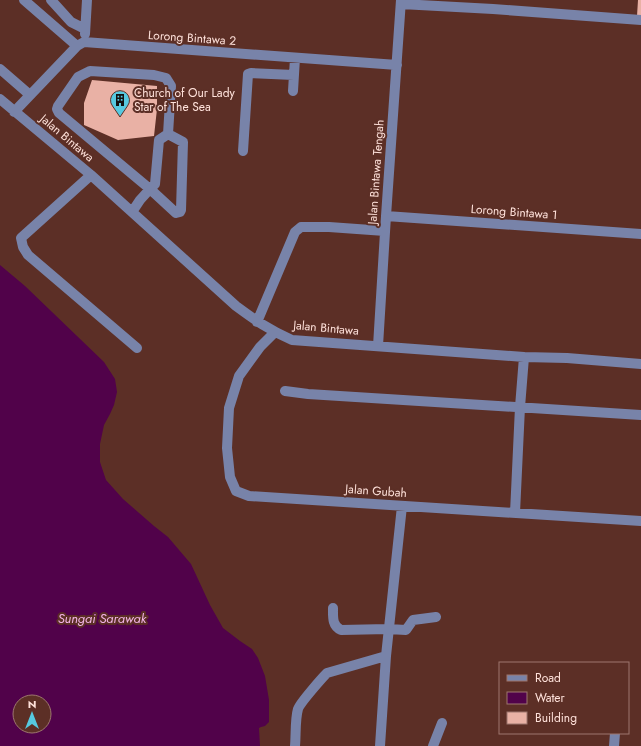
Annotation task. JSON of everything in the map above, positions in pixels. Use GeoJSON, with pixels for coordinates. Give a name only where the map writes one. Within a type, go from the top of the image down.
{"type":"FeatureCollection","features":[{"type":"Feature","properties":{"kind":"street"},"geometry":{"type":"LineString","coordinates":[[24,0],[81,44]]}},
{"type":"Feature","properties":{"kind":"street"},"geometry":{"type":"LineString","coordinates":[[51,0],[71,22],[85,29]]}},
{"type":"Feature","properties":{"kind":"street"},"geometry":{"type":"LineString","coordinates":[[14,112],[81,44],[85,29],[87,0]]}},
{"type":"Feature","properties":{"kind":"street"},"geometry":{"type":"LineString","coordinates":[[401,2],[641,20]]}},
{"type":"Feature","properties":{"kind":"street","name":"Jalan Bintawa Tengah"},"geometry":{"type":"LineString","coordinates":[[378,346],[401,2]]}},
{"type":"Feature","properties":{"kind":"street","name":"Lorong Bintawa 2"},"geometry":{"type":"LineString","coordinates":[[81,44],[397,66]]}},
{"type":"Feature","properties":{"kind":"street"},"geometry":{"type":"LineString","coordinates":[[294,91],[295,58]]}},
{"type":"Feature","properties":{"kind":"street"},"geometry":{"type":"LineString","coordinates":[[0,69],[30,95]]}},
{"type":"Feature","properties":{"kind":"street"},"geometry":{"type":"LineString","coordinates":[[90,71],[154,75],[166,78],[171,86],[168,134],[183,142],[181,210],[180,212],[176,213],[150,189],[59,113],[57,109],[78,77],[90,71]]}},
{"type":"Feature","properties":{"kind":"street"},"geometry":{"type":"LineString","coordinates":[[243,151],[248,74],[294,75]]}},
{"type":"Feature","properties":{"kind":"street","name":"Jalan Bintawa"},"geometry":{"type":"LineString","coordinates":[[0,99],[91,175],[236,306],[257,322],[292,340],[641,364]]}},
{"type":"Feature","properties":{"kind":"street"},"geometry":{"type":"LineString","coordinates":[[132,212],[140,200],[155,184],[159,140],[168,134]]}},
{"type":"Feature","properties":{"kind":"street"},"geometry":{"type":"LineString","coordinates":[[91,175],[21,238],[28,255],[137,348]]}},
{"type":"Feature","properties":{"kind":"street","name":"Lorong Bintawa 1"},"geometry":{"type":"LineString","coordinates":[[386,216],[641,234]]}},
{"type":"Feature","properties":{"kind":"street"},"geometry":{"type":"LineString","coordinates":[[257,322],[295,232],[301,227],[328,227],[385,231]]}},
{"type":"Feature","properties":{"kind":"street","name":"Jalan Gubah"},"geometry":{"type":"LineString","coordinates":[[275,332],[260,347],[239,376],[229,408],[228,448],[230,477],[236,491],[250,496],[641,521]]}},
{"type":"Feature","properties":{"kind":"street"},"geometry":{"type":"LineString","coordinates":[[515,513],[524,357]]}},
{"type":"Feature","properties":{"kind":"street"},"geometry":{"type":"LineString","coordinates":[[285,391],[308,394],[641,415]]}},
{"type":"Feature","properties":{"kind":"street"},"geometry":{"type":"LineString","coordinates":[[380,746],[388,629],[402,506]]}},
{"type":"Feature","properties":{"kind":"street"},"geometry":{"type":"LineString","coordinates":[[333,608],[334,623],[337,628],[341,630],[406,630],[413,620],[436,617]]}},
{"type":"Feature","properties":{"kind":"street"},"geometry":{"type":"LineString","coordinates":[[295,746],[298,707],[327,673],[386,656]]}},
{"type":"Feature","properties":{"kind":"street"},"geometry":{"type":"LineString","coordinates":[[433,746],[442,722]]}},
{"type":"Feature","properties":{"kind":"street"},"geometry":{"type":"LineString","coordinates":[[614,746],[615,734]]}},
{"type":"Feature","properties":{"kind":"water","name":"Sungai Sarawak"},"geometry":{"type":"Polygon","coordinates":[[[0,265],[25,286],[104,362],[115,379],[117,392],[114,405],[104,425],[100,444],[100,462],[106,480],[123,499],[168,537],[191,564],[210,605],[223,628],[252,649],[258,658],[265,676],[269,700],[269,722],[265,726],[259,728],[260,746],[0,746],[0,265]]]}},
{"type":"Feature","properties":{"kind":"building"},"geometry":{"type":"Polygon","coordinates":[[[638,0],[641,0],[641,17],[637,16],[638,0]]]}},
{"type":"Feature","properties":{"kind":"building","name":"Church of Our Lady Star of The Sea"},"geometry":{"type":"Polygon","coordinates":[[[92,80],[157,86],[157,109],[154,136],[118,140],[84,125],[84,103],[92,80]]]}},
{"type":"Feature","properties":{"kind":"place","name":"Church of Our Lady Star of The Sea"},"geometry":{"type":"Point","coordinates":[120,117]}}]}
